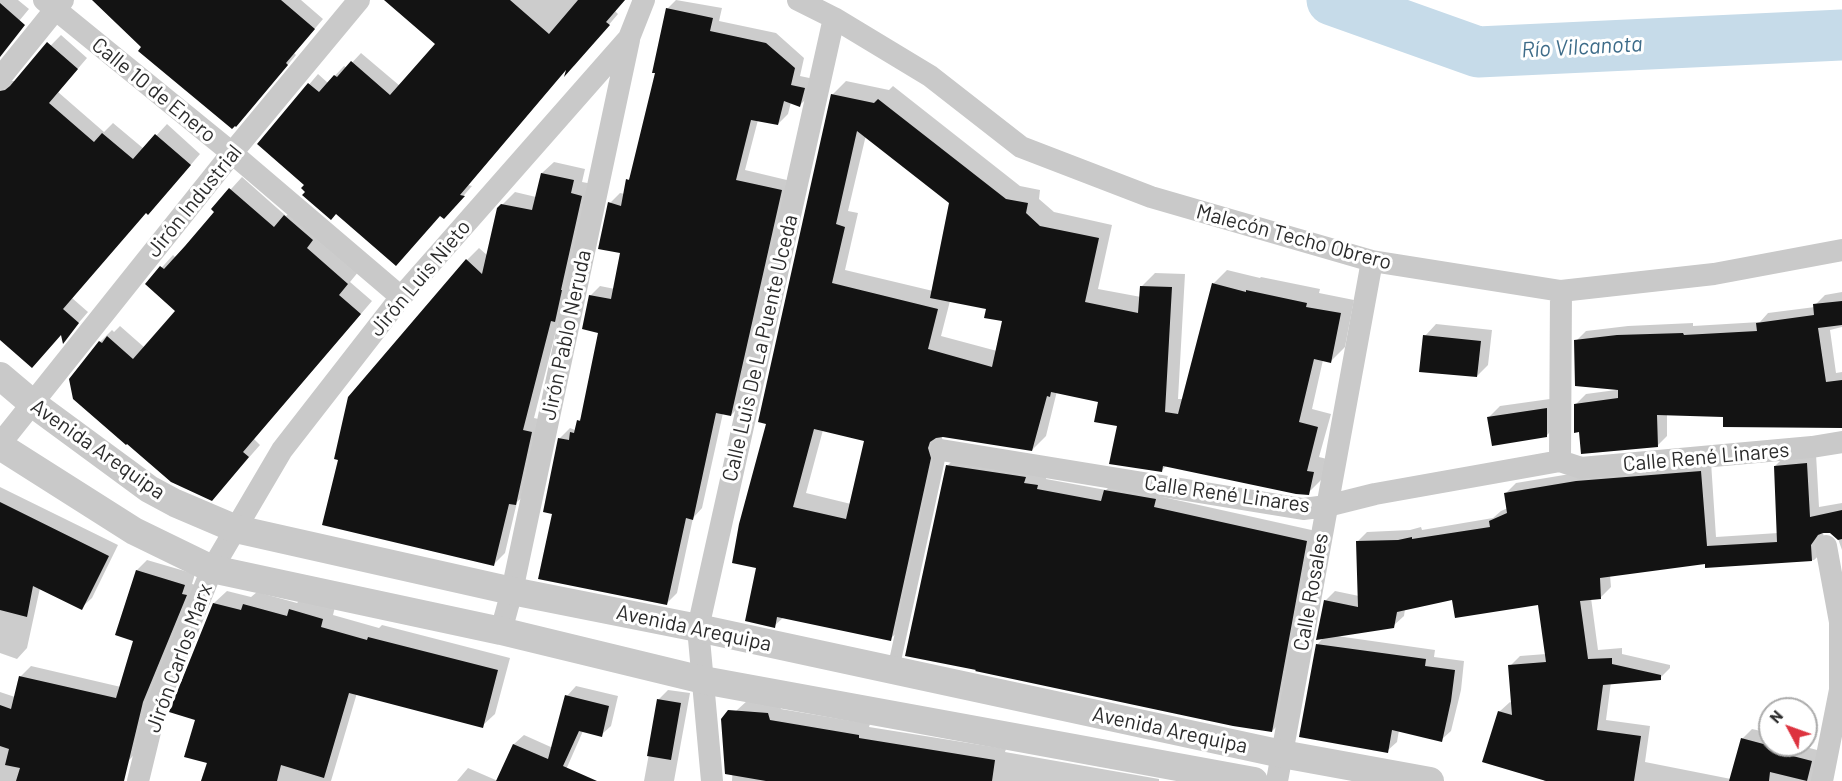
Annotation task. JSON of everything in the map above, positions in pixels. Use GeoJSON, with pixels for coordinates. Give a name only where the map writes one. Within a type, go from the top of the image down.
{"type":"FeatureCollection","features":[{"type":"Feature","properties":{"kind":"street","name":"Jirón Industrial"},"geometry":{"type":"LineString","coordinates":[[0,445],[232,153],[359,0]]}},
{"type":"Feature","properties":{"kind":"street","name":"Jirón Luis Nieto"},"geometry":{"type":"LineString","coordinates":[[212,569],[282,450],[401,297],[629,38],[644,0]]}},
{"type":"Feature","properties":{"kind":"street","name":"Malecón Techo Obrero"},"geometry":{"type":"LineString","coordinates":[[798,0],[834,18],[930,76],[1021,147],[1151,197],[1371,261],[1561,291],[1714,274],[1842,250]]}},
{"type":"Feature","properties":{"kind":"street","name":"Calle 10 de Enero"},"geometry":{"type":"LineString","coordinates":[[54,3],[401,297]]}},
{"type":"Feature","properties":{"kind":"street"},"geometry":{"type":"LineString","coordinates":[[0,78],[54,3]]}},
{"type":"Feature","properties":{"kind":"street","name":"Calle Luis De La Puente Uceda"},"geometry":{"type":"LineString","coordinates":[[712,781],[698,628],[834,18]]}},
{"type":"Feature","properties":{"kind":"street","name":"Jirón Pablo Neruda"},"geometry":{"type":"LineString","coordinates":[[501,631],[512,591],[629,38]]}},
{"type":"Feature","properties":{"kind":"street","name":"Calle Rosales"},"geometry":{"type":"LineString","coordinates":[[1279,767],[1371,261]]}},
{"type":"Feature","properties":{"kind":"street"},"geometry":{"type":"LineString","coordinates":[[1560,461],[1561,291]]}},
{"type":"Feature","properties":{"kind":"street","name":"Avenida Arequipa"},"geometry":{"type":"LineString","coordinates":[[0,376],[32,403],[149,489],[175,503],[236,529],[512,591],[893,670],[1279,767],[1430,781]]}},
{"type":"Feature","properties":{"kind":"street","name":"Calle René Linares"},"geometry":{"type":"LineString","coordinates":[[941,450],[1303,509],[1560,461],[1581,468],[1812,447],[1842,442]]}},
{"type":"Feature","properties":{"kind":"street","name":"Avenida Arequipa"},"geometry":{"type":"LineString","coordinates":[[0,445],[134,531],[212,569],[501,631],[703,680],[1254,781]]}},
{"type":"Feature","properties":{"kind":"street"},"geometry":{"type":"LineString","coordinates":[[1822,781],[1840,690],[1841,652],[1840,622],[1826,546]]}},
{"type":"Feature","properties":{"kind":"street","name":"Jirón Carlos Marx"},"geometry":{"type":"LineString","coordinates":[[138,781],[156,707],[212,569]]}},
{"type":"Feature","properties":{"kind":"lane","name":"Calle René Linares"},"geometry":{"type":"LineString","coordinates":[[893,670],[941,450]]}},
{"type":"Feature","properties":{"kind":"building"},"geometry":{"type":"Polygon","coordinates":[[[92,0],[281,0],[315,29],[286,63],[288,65],[232,129],[138,51],[141,47],[92,0]]]}},
{"type":"Feature","properties":{"kind":"building"},"geometry":{"type":"Polygon","coordinates":[[[384,0],[510,0],[549,34],[578,0],[625,0],[606,22],[610,25],[564,77],[566,70],[460,195],[465,196],[444,219],[440,216],[396,266],[336,214],[331,220],[302,195],[305,192],[301,188],[304,185],[257,144],[308,83],[319,92],[351,61],[390,95],[435,44],[384,0]]]}},
{"type":"Feature","properties":{"kind":"building"},"geometry":{"type":"Polygon","coordinates":[[[0,3],[25,25],[0,57],[0,3]]]}},
{"type":"Feature","properties":{"kind":"building"},"geometry":{"type":"Polygon","coordinates":[[[666,8],[713,18],[710,31],[766,43],[795,68],[791,85],[805,88],[800,107],[784,101],[778,125],[751,120],[736,180],[782,190],[731,416],[716,413],[693,520],[686,518],[667,605],[538,579],[552,514],[543,512],[558,438],[569,440],[570,432],[574,433],[577,420],[580,421],[598,333],[582,329],[589,295],[611,299],[620,253],[598,249],[608,202],[621,206],[626,179],[629,180],[655,73],[652,73],[666,8]]]}},
{"type":"Feature","properties":{"kind":"building"},"geometry":{"type":"Polygon","coordinates":[[[47,42],[78,69],[49,103],[94,142],[102,133],[133,159],[155,134],[191,165],[63,309],[79,323],[63,344],[61,335],[32,368],[0,340],[0,91],[10,86],[47,42]]]}},
{"type":"Feature","properties":{"kind":"building"},"geometry":{"type":"Polygon","coordinates":[[[831,94],[874,103],[878,99],[1006,199],[1028,203],[1026,213],[1040,226],[1099,238],[1085,302],[1138,313],[1140,286],[1172,287],[1165,412],[1178,414],[1212,283],[1246,292],[1246,290],[1307,303],[1306,307],[1341,313],[1331,363],[1314,359],[1299,422],[1318,427],[1307,471],[1314,472],[1309,495],[1163,466],[1162,472],[1109,464],[1117,426],[1094,422],[1098,402],[1051,392],[1050,397],[1047,396],[1032,451],[943,437],[930,442],[928,448],[931,458],[891,641],[777,617],[775,628],[745,621],[756,568],[732,563],[739,524],[766,424],[758,422],[831,94]],[[857,131],[836,224],[845,227],[832,283],[938,309],[928,349],[992,367],[1002,321],[984,318],[986,309],[930,298],[949,203],[857,131]],[[814,429],[793,507],[846,519],[864,441],[814,429]]]}},
{"type":"Feature","properties":{"kind":"building"},"geometry":{"type":"Polygon","coordinates":[[[541,173],[574,180],[571,193],[582,196],[555,322],[551,321],[523,430],[532,432],[516,505],[509,504],[494,566],[322,525],[338,460],[334,459],[348,397],[466,259],[482,274],[497,208],[501,204],[532,210],[541,173]]]}},
{"type":"Feature","properties":{"kind":"building"},"geometry":{"type":"Polygon","coordinates":[[[229,188],[274,227],[284,215],[313,240],[307,248],[348,284],[339,295],[361,314],[243,452],[249,457],[212,501],[171,482],[126,445],[73,399],[69,379],[99,341],[102,343],[107,336],[133,359],[175,311],[145,284],[160,266],[164,269],[185,246],[214,212],[211,209],[229,188]]]}},
{"type":"Feature","properties":{"kind":"building"},"geometry":{"type":"Polygon","coordinates":[[[1842,301],[1842,325],[1818,328],[1826,382],[1842,380],[1842,428],[1723,427],[1723,417],[1657,415],[1658,447],[1581,454],[1579,432],[1574,433],[1574,404],[1618,398],[1618,390],[1575,386],[1574,340],[1617,335],[1683,333],[1684,335],[1757,331],[1756,323],[1814,315],[1813,304],[1842,301]]]}},
{"type":"Feature","properties":{"kind":"building"},"geometry":{"type":"Polygon","coordinates":[[[1423,335],[1481,341],[1477,377],[1419,372],[1423,335]]]}},
{"type":"Feature","properties":{"kind":"building"},"geometry":{"type":"Polygon","coordinates":[[[1547,408],[1547,437],[1492,446],[1487,417],[1547,408]]]}},
{"type":"Feature","properties":{"kind":"building"},"geometry":{"type":"Polygon","coordinates":[[[1807,463],[1810,517],[1842,510],[1842,539],[1838,540],[1830,533],[1818,535],[1811,545],[1812,561],[1705,568],[1705,564],[1600,578],[1601,599],[1580,601],[1588,659],[1612,658],[1612,664],[1661,675],[1661,680],[1603,685],[1597,730],[1641,736],[1634,781],[1546,781],[1482,762],[1498,711],[1512,715],[1508,665],[1546,662],[1538,605],[1455,618],[1452,600],[1397,612],[1394,628],[1316,640],[1324,600],[1358,607],[1356,541],[1398,540],[1412,537],[1412,539],[1490,527],[1489,521],[1507,513],[1504,493],[1576,481],[1701,471],[1707,546],[1777,542],[1774,466],[1807,463]]]}},
{"type":"Feature","properties":{"kind":"building"},"geometry":{"type":"Polygon","coordinates":[[[946,465],[1026,477],[1024,483],[1038,485],[1037,489],[1101,501],[1104,490],[1156,499],[1154,507],[1307,541],[1272,732],[1233,726],[905,656],[946,465]]]}},
{"type":"Feature","properties":{"kind":"building"},"geometry":{"type":"Polygon","coordinates":[[[0,502],[109,556],[82,610],[33,586],[27,617],[0,610],[0,502]]]}},
{"type":"Feature","properties":{"kind":"building"},"geometry":{"type":"Polygon","coordinates":[[[136,570],[185,585],[182,594],[187,595],[143,702],[124,781],[16,781],[20,768],[5,765],[9,749],[0,746],[0,705],[11,709],[19,676],[116,698],[133,641],[115,635],[136,570]]]}},
{"type":"Feature","properties":{"kind":"building"},"geometry":{"type":"Polygon","coordinates":[[[213,603],[241,610],[243,604],[287,616],[289,609],[323,619],[321,627],[498,670],[483,728],[349,693],[324,778],[281,765],[277,781],[201,781],[207,763],[184,757],[195,720],[169,712],[213,603]]]}},
{"type":"Feature","properties":{"kind":"building"},"geometry":{"type":"Polygon","coordinates":[[[1316,644],[1426,659],[1425,666],[1455,670],[1442,742],[1392,730],[1388,753],[1299,737],[1316,644]]]}},
{"type":"Feature","properties":{"kind":"building"},"geometry":{"type":"Polygon","coordinates":[[[565,695],[609,706],[602,737],[579,731],[563,766],[597,781],[496,781],[513,744],[548,759],[565,695]]]}},
{"type":"Feature","properties":{"kind":"building"},"geometry":{"type":"Polygon","coordinates":[[[657,699],[681,703],[671,760],[647,756],[657,699]]]}},
{"type":"Feature","properties":{"kind":"building"},"geometry":{"type":"Polygon","coordinates":[[[728,710],[768,713],[770,720],[859,735],[859,738],[995,760],[992,781],[766,781],[725,774],[721,719],[728,710]]]}},
{"type":"Feature","properties":{"kind":"building"},"geometry":{"type":"Polygon","coordinates":[[[1741,738],[1758,743],[1758,757],[1797,757],[1812,761],[1807,781],[1770,772],[1769,781],[1729,781],[1741,738]]]}},
{"type":"Feature","properties":{"kind":"waterway","name":"Río Vilcanota"},"geometry":{"type":"LineString","coordinates":[[1332,0],[1478,52],[1842,35]]}}]}
